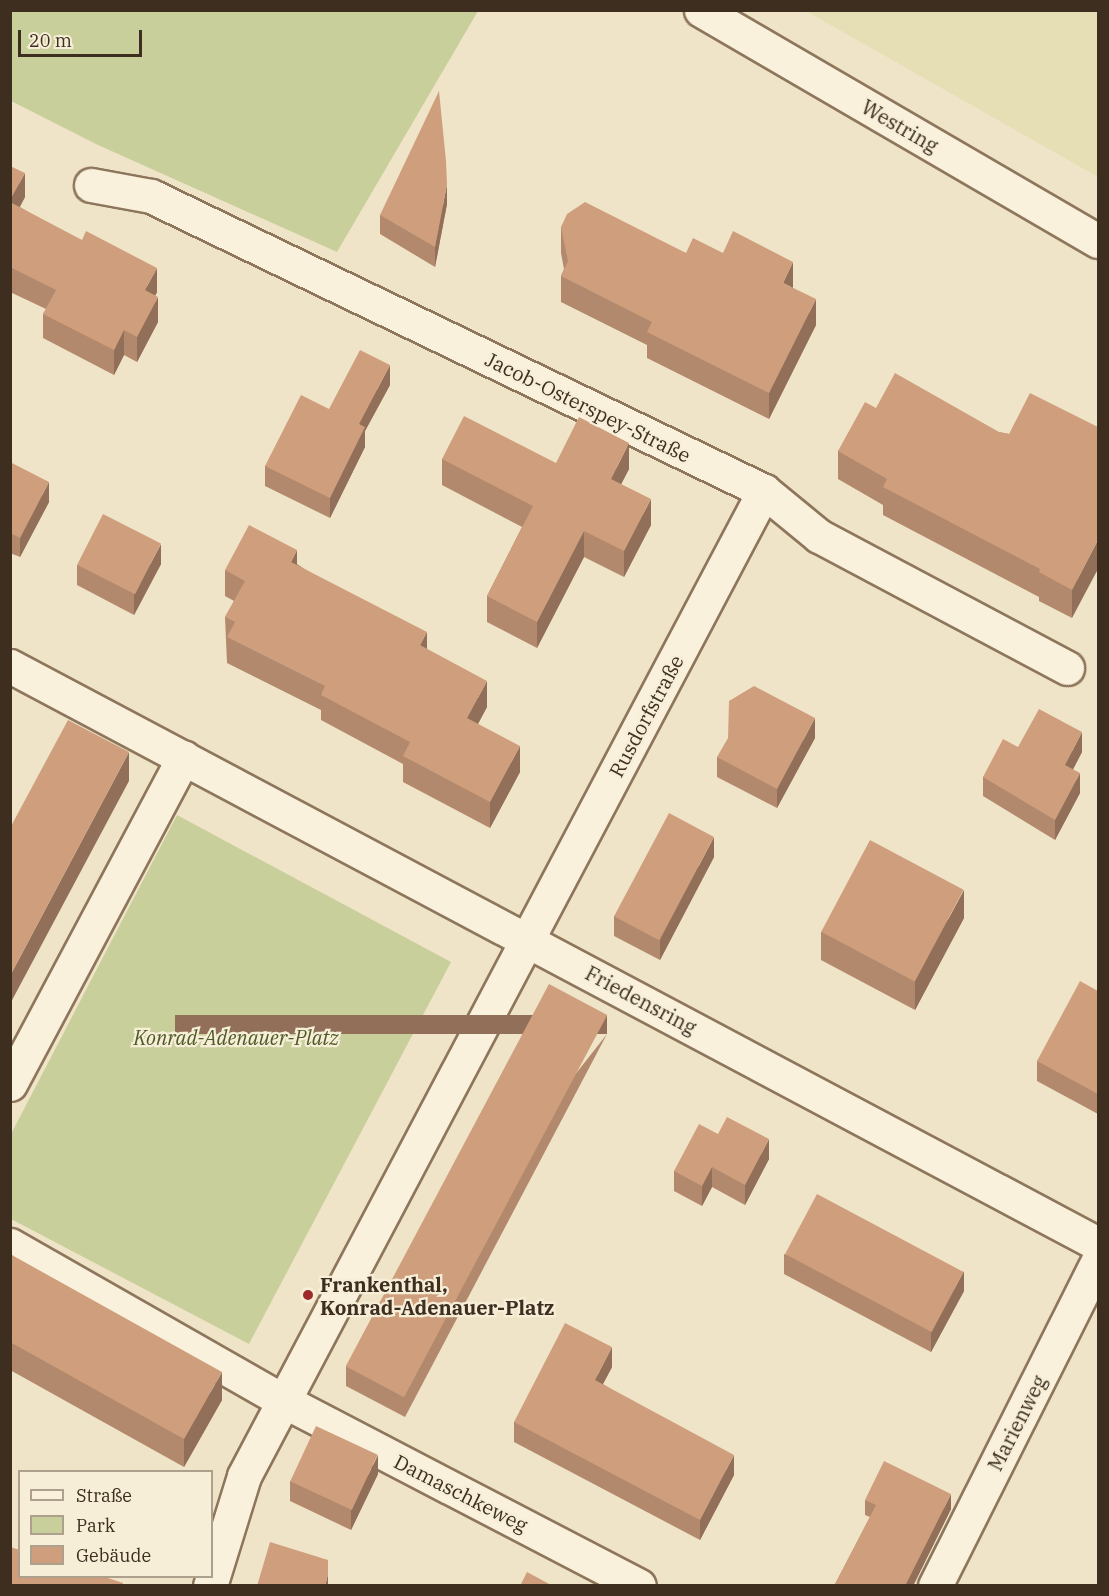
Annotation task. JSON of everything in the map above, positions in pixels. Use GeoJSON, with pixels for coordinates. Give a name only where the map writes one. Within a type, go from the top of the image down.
{"type":"FeatureCollection","features":[{"type":"Feature","properties":{"kind":"street","name":"Westring"},"geometry":{"type":"LineString","coordinates":[[701,10],[1098,241]]}},
{"type":"Feature","properties":{"kind":"street","name":"Jacob-Osterspey-Straße"},"geometry":{"type":"LineString","coordinates":[[91,185],[151,196],[764,491],[819,536],[1067,668]]}},
{"type":"Feature","properties":{"kind":"street","name":"Rusdorfstraße"},"geometry":{"type":"LineString","coordinates":[[527,940],[764,491]]}},
{"type":"Feature","properties":{"kind":"street","name":"Friedensring"},"geometry":{"type":"LineString","coordinates":[[10,666],[1098,1244]]}},
{"type":"Feature","properties":{"kind":"street"},"geometry":{"type":"LineString","coordinates":[[10,1084],[184,757]]}},
{"type":"Feature","properties":{"kind":"street"},"geometry":{"type":"LineString","coordinates":[[213,1576],[244,1476],[527,940]]}},
{"type":"Feature","properties":{"kind":"street"},"geometry":{"type":"LineString","coordinates":[[10,1245],[284,1401]]}},
{"type":"Feature","properties":{"kind":"street","name":"Marienweg"},"geometry":{"type":"LineString","coordinates":[[935,1586],[1098,1261]]}},
{"type":"Feature","properties":{"kind":"street","name":"Damaschkeweg"},"geometry":{"type":"LineString","coordinates":[[284,1401],[639,1586]]}},
{"type":"Feature","properties":{"kind":"shaded area"},"geometry":{"type":"Polygon","coordinates":[[[806,11],[1098,11],[1098,177],[806,11]]]}},
{"type":"Feature","properties":{"kind":"green space"},"geometry":{"type":"Polygon","coordinates":[[[11,10],[478,11],[337,252],[98,145],[11,101],[11,10]]]}},
{"type":"Feature","properties":{"kind":"green space","name":"Konrad-Adenauer-Platz"},"geometry":{"type":"Polygon","coordinates":[[[177,815],[451,962],[249,1344],[11,1219],[11,1134],[177,815]]]}},
{"type":"Feature","properties":{"kind":"building"},"geometry":{"type":"Polygon","coordinates":[[[439,91],[447,184],[435,247],[380,215],[439,91]]]}},
{"type":"Feature","properties":{"kind":"building"},"geometry":{"type":"Polygon","coordinates":[[[10,166],[25,173],[10,200],[10,166]]]}},
{"type":"Feature","properties":{"kind":"building"},"geometry":{"type":"Polygon","coordinates":[[[10,202],[82,240],[86,231],[157,268],[145,290],[158,297],[137,337],[124,330],[114,350],[43,314],[56,290],[10,267],[10,202]]]}},
{"type":"Feature","properties":{"kind":"building"},"geometry":{"type":"Polygon","coordinates":[[[585,202],[686,253],[693,238],[723,253],[733,231],[793,262],[783,283],[816,299],[769,393],[647,332],[652,322],[561,276],[568,261],[561,227],[567,214],[585,202]]]}},
{"type":"Feature","properties":{"kind":"building"},"geometry":{"type":"Polygon","coordinates":[[[360,350],[390,365],[359,424],[365,427],[330,498],[265,466],[301,395],[329,409],[360,350]]]}},
{"type":"Feature","properties":{"kind":"building"},"geometry":{"type":"Polygon","coordinates":[[[895,373],[999,432],[1009,434],[1030,393],[1098,427],[1098,540],[1072,590],[1039,572],[1040,569],[883,487],[887,479],[838,451],[865,402],[876,408],[895,373]]]}},
{"type":"Feature","properties":{"kind":"building"},"geometry":{"type":"Polygon","coordinates":[[[464,416],[556,463],[579,417],[629,443],[611,479],[651,499],[624,551],[584,531],[537,622],[487,596],[533,506],[442,459],[464,416]]]}},
{"type":"Feature","properties":{"kind":"building"},"geometry":{"type":"Polygon","coordinates":[[[10,462],[49,482],[20,538],[10,533],[10,462]]]}},
{"type":"Feature","properties":{"kind":"building"},"geometry":{"type":"Polygon","coordinates":[[[103,514],[161,544],[135,594],[77,565],[103,514]]]}},
{"type":"Feature","properties":{"kind":"building"},"geometry":{"type":"Polygon","coordinates":[[[249,525],[297,550],[291,562],[427,632],[420,645],[487,681],[467,718],[520,746],[490,802],[403,756],[410,742],[321,695],[325,686],[227,637],[235,622],[225,617],[245,581],[225,570],[249,525]]]}},
{"type":"Feature","properties":{"kind":"building"},"geometry":{"type":"Polygon","coordinates":[[[754,686],[815,718],[777,789],[717,757],[728,738],[729,701],[754,686]]]}},
{"type":"Feature","properties":{"kind":"building"},"geometry":{"type":"Polygon","coordinates":[[[1039,709],[1082,732],[1065,765],[1080,773],[1055,820],[983,777],[1003,739],[1018,747],[1039,709]]]}},
{"type":"Feature","properties":{"kind":"building"},"geometry":{"type":"Polygon","coordinates":[[[68,720],[129,752],[10,976],[10,828],[68,720]]]}},
{"type":"Feature","properties":{"kind":"building"},"geometry":{"type":"Polygon","coordinates":[[[669,813],[714,837],[659,940],[614,916],[669,813]]]}},
{"type":"Feature","properties":{"kind":"building"},"geometry":{"type":"Polygon","coordinates":[[[870,840],[964,890],[915,982],[821,932],[870,840]]]}},
{"type":"Feature","properties":{"kind":"building"},"geometry":{"type":"Polygon","coordinates":[[[1080,981],[1098,991],[1098,1094],[1037,1061],[1080,981]]]}},
{"type":"Feature","properties":{"kind":"building"},"geometry":{"type":"Polygon","coordinates":[[[549,984],[607,1015],[404,1397],[346,1366],[549,984]]]}},
{"type":"Feature","properties":{"kind":"building"},"geometry":{"type":"Polygon","coordinates":[[[727,1117],[769,1139],[745,1185],[712,1167],[702,1186],[674,1171],[699,1124],[718,1134],[727,1117]]]}},
{"type":"Feature","properties":{"kind":"building"},"geometry":{"type":"Polygon","coordinates":[[[817,1194],[964,1272],[932,1332],[785,1254],[817,1194]]]}},
{"type":"Feature","properties":{"kind":"building"},"geometry":{"type":"Polygon","coordinates":[[[10,1254],[222,1372],[184,1439],[10,1342],[10,1254]]]}},
{"type":"Feature","properties":{"kind":"building"},"geometry":{"type":"Polygon","coordinates":[[[565,1323],[612,1347],[595,1380],[734,1455],[700,1520],[514,1422],[565,1323]]]}},
{"type":"Feature","properties":{"kind":"building"},"geometry":{"type":"Polygon","coordinates":[[[316,1426],[378,1455],[352,1510],[290,1481],[316,1426]]]}},
{"type":"Feature","properties":{"kind":"building"},"geometry":{"type":"Polygon","coordinates":[[[884,1461],[951,1494],[905,1586],[834,1586],[876,1505],[865,1500],[884,1461]]]}},
{"type":"Feature","properties":{"kind":"building"},"geometry":{"type":"Polygon","coordinates":[[[270,1542],[328,1560],[325,1586],[257,1586],[270,1542]]]}},
{"type":"Feature","properties":{"kind":"building"},"geometry":{"type":"Polygon","coordinates":[[[10,1547],[18,1549],[18,1578],[108,1578],[123,1583],[123,1586],[10,1586],[10,1547]]]}},
{"type":"Feature","properties":{"kind":"building"},"geometry":{"type":"Polygon","coordinates":[[[527,1572],[553,1586],[520,1586],[527,1572]]]}},
{"type":"Feature","properties":{"kind":"place","name":"Frankenthal, Konrad-Adenauer-Platz"},"geometry":{"type":"Point","coordinates":[308,1295]}}]}
